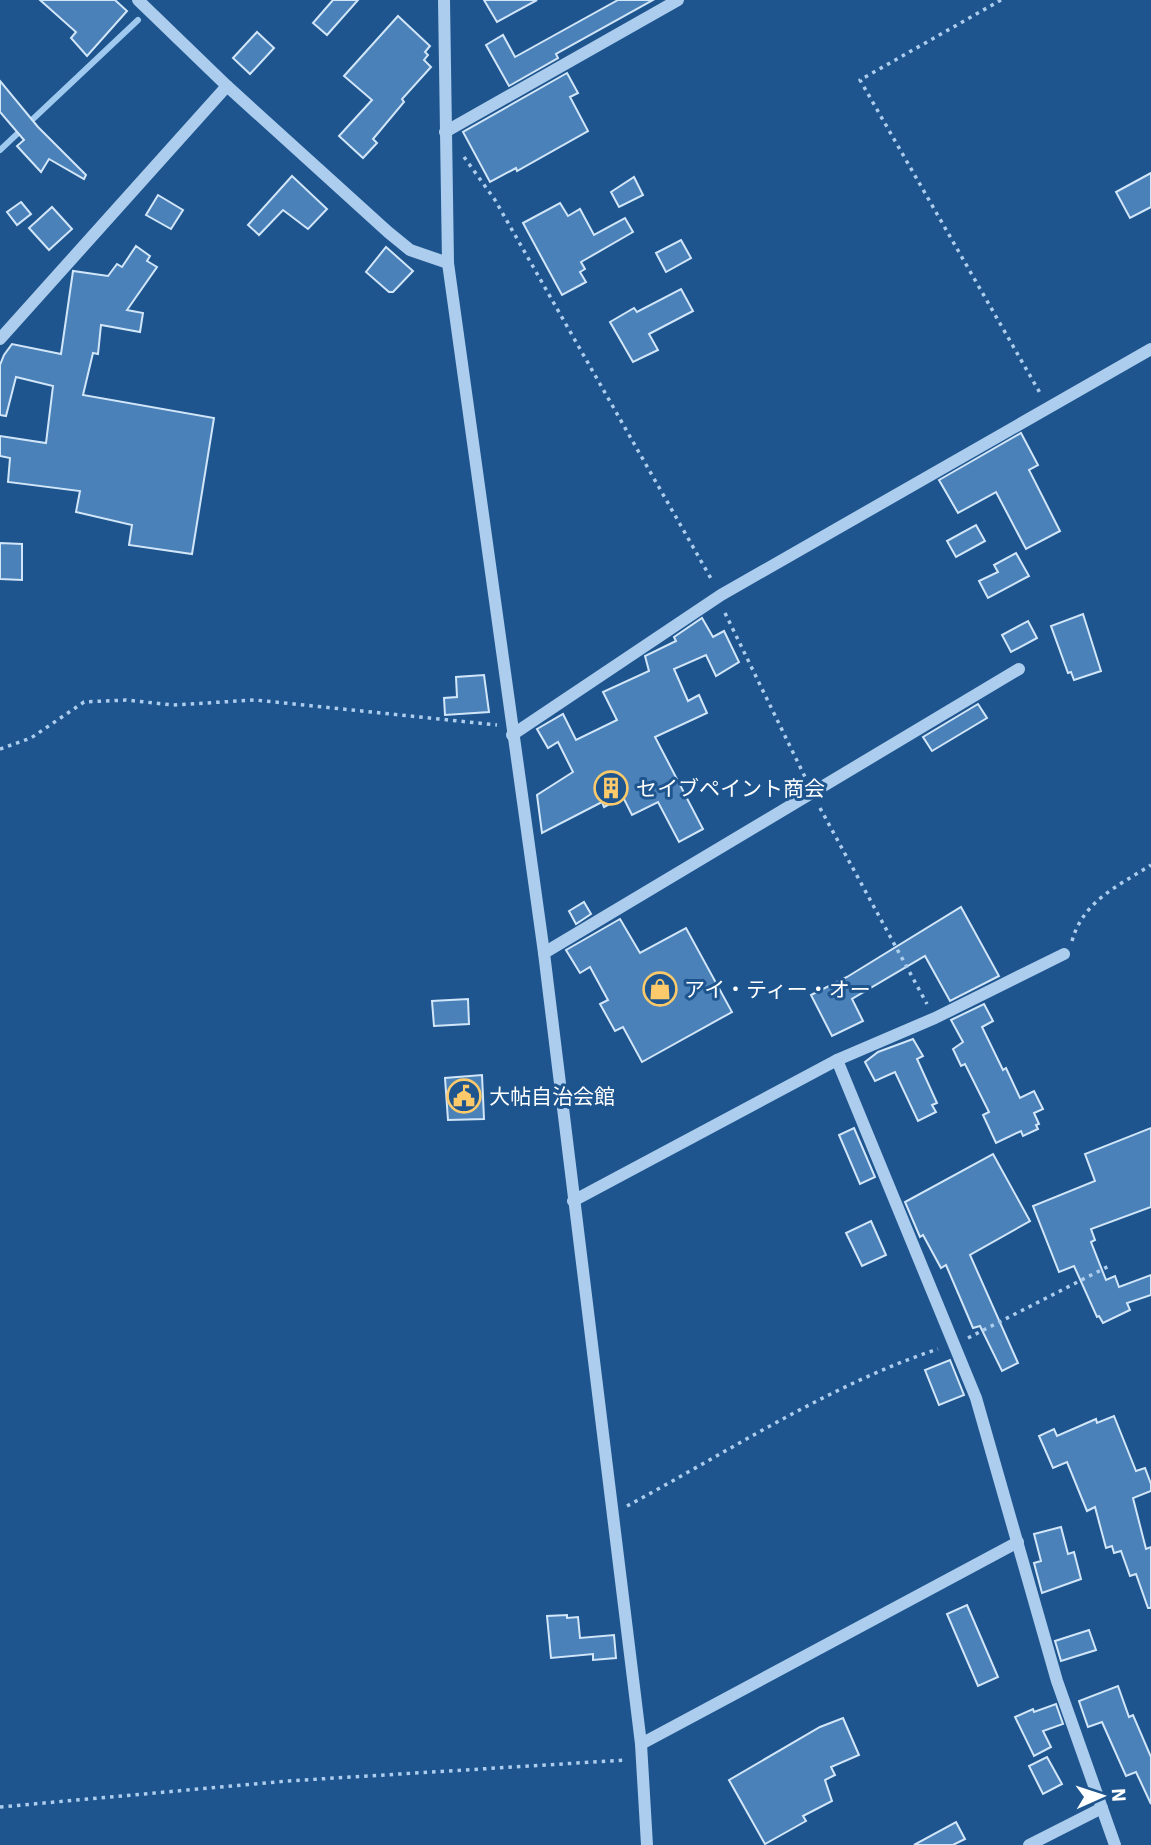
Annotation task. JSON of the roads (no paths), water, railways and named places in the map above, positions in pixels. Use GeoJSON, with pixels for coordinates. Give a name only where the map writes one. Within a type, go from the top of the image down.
{"type":"FeatureCollection","features":[{"type":"Feature","properties":{"kind":"street"},"geometry":{"type":"LineString","coordinates":[[138,0],[227,86],[410,250],[447,262]]}},
{"type":"Feature","properties":{"kind":"street"},"geometry":{"type":"LineString","coordinates":[[444,0],[447,262],[544,953],[641,1744],[647,1845]]}},
{"type":"Feature","properties":{"kind":"street"},"geometry":{"type":"LineString","coordinates":[[445,132],[678,0]]}},
{"type":"Feature","properties":{"kind":"street"},"geometry":{"type":"LineString","coordinates":[[0,339],[227,86]]}},
{"type":"Feature","properties":{"kind":"street"},"geometry":{"type":"LineString","coordinates":[[511,730],[719,597],[1151,349]]}},
{"type":"Feature","properties":{"kind":"street"},"geometry":{"type":"LineString","coordinates":[[544,953],[1019,669]]}},
{"type":"Feature","properties":{"kind":"street"},"geometry":{"type":"LineString","coordinates":[[573,1201],[837,1060],[935,1018],[1064,954]]}},
{"type":"Feature","properties":{"kind":"street"},"geometry":{"type":"LineString","coordinates":[[837,1060],[955,1343],[988,1437],[1057,1681],[1115,1845]]}},
{"type":"Feature","properties":{"kind":"street"},"geometry":{"type":"LineString","coordinates":[[641,1744],[1018,1542]]}},
{"type":"Feature","properties":{"kind":"street"},"geometry":{"type":"LineString","coordinates":[[1029,1845],[1101,1808]]}},
{"type":"Feature","properties":{"kind":"waterway"},"geometry":{"type":"LineString","coordinates":[[0,150],[138,20]]}},
{"type":"Feature","properties":{"kind":"place","name":"セイブペイント商会"},"geometry":{"type":"Point","coordinates":[611,788]}},
{"type":"Feature","properties":{"kind":"place","name":"アイ・ティー・オー"},"geometry":{"type":"Point","coordinates":[660,989]}},
{"type":"Feature","properties":{"kind":"place","name":"大帖自治会館"},"geometry":{"type":"Point","coordinates":[464,1096]}}]}
